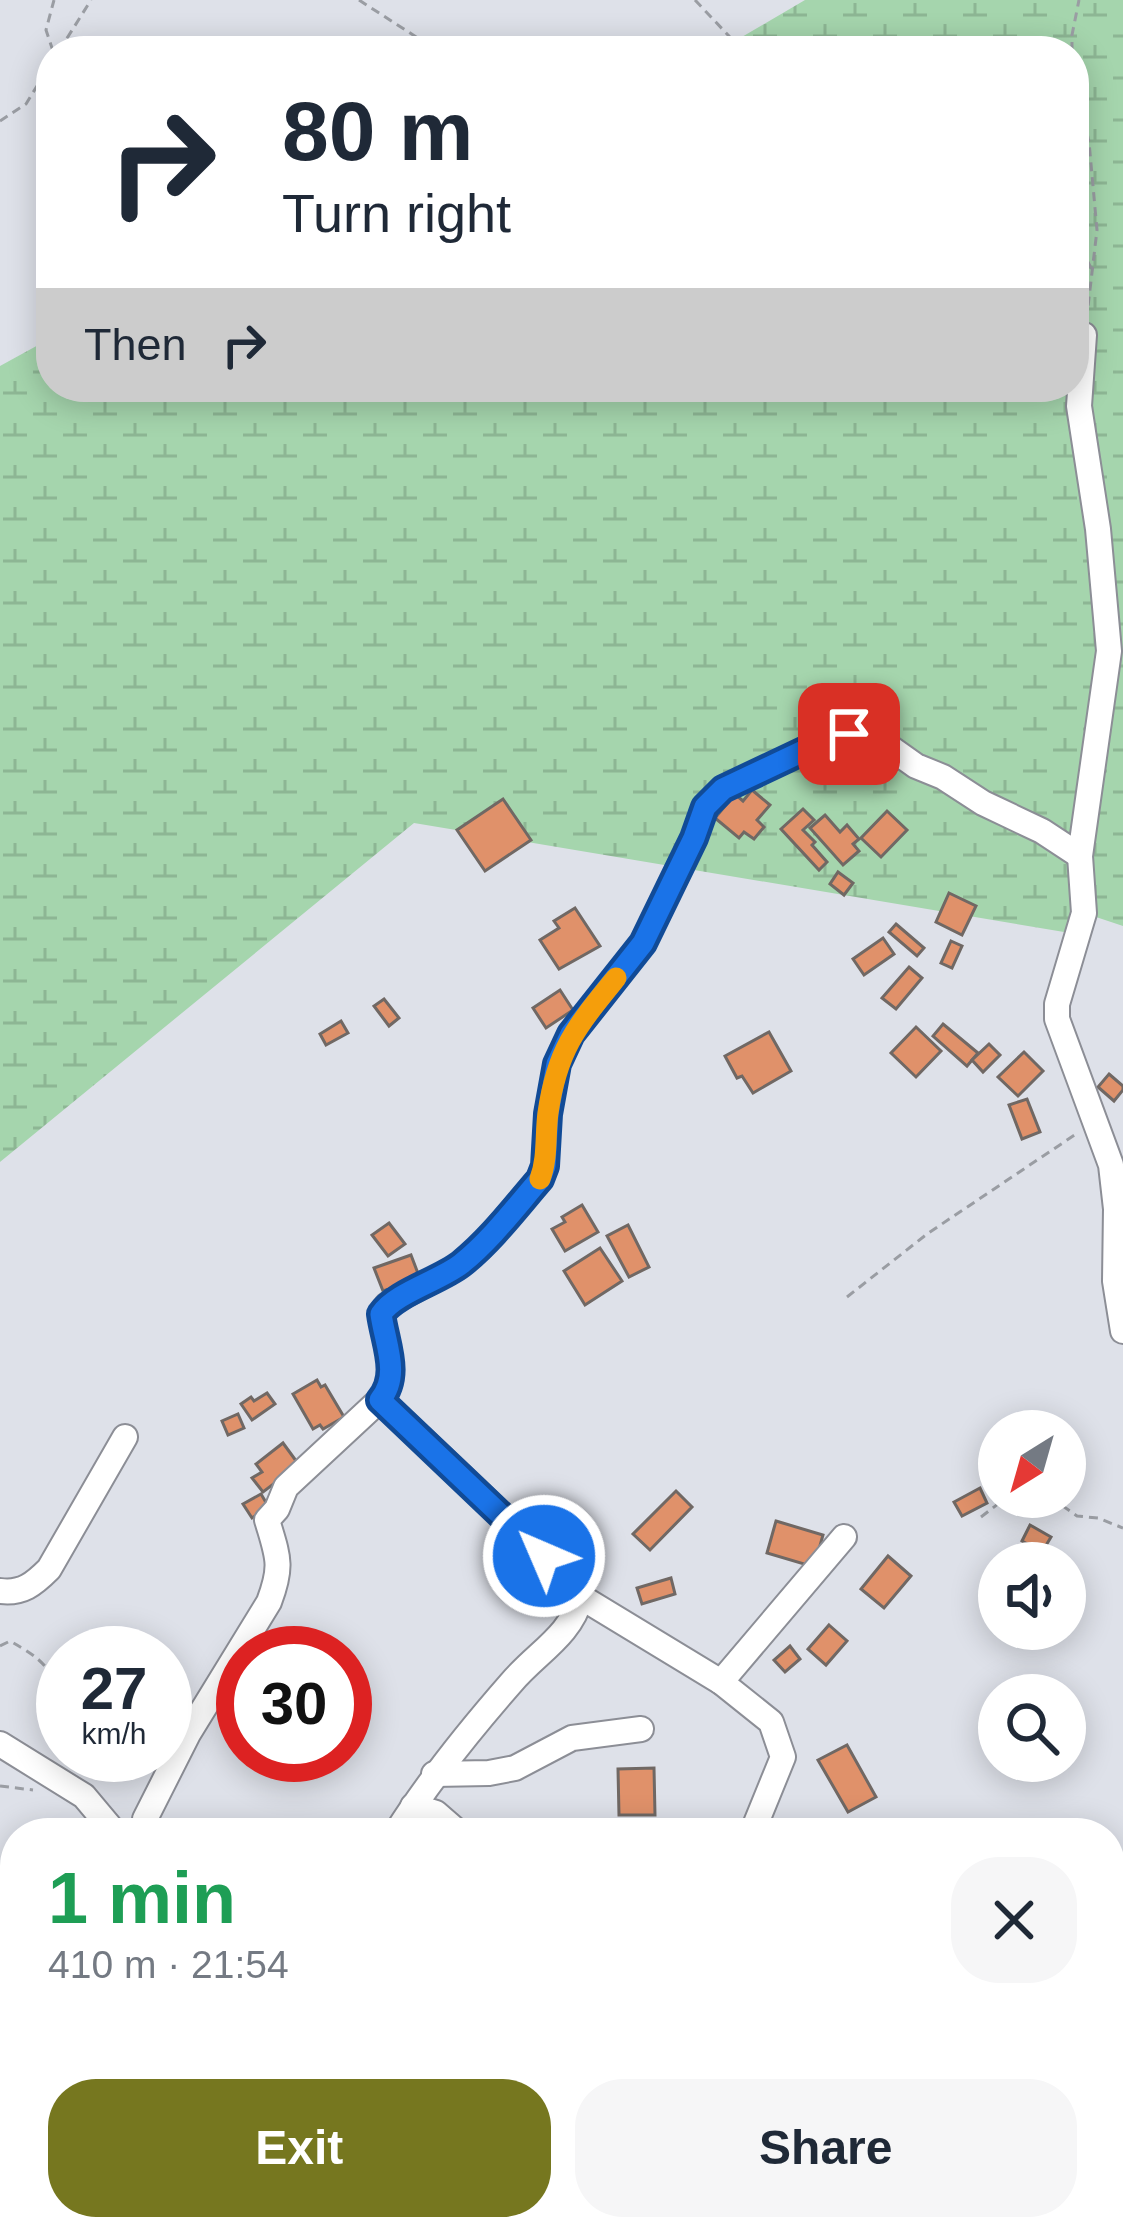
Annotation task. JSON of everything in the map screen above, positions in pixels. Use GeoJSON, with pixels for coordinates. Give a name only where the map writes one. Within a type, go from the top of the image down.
{"type":"FeatureCollection","features":[{"type":"Feature","properties":{"kind":"street"},"geometry":{"type":"LineString","coordinates":[[1079,402],[1109,650],[1080,856],[1084,913],[1057,1004],[1057,1019],[1111,1165],[1115,1281],[1123,1331]]}},
{"type":"Feature","properties":{"kind":"street"},"geometry":{"type":"LineString","coordinates":[[146,1818],[188,1734],[278,1580],[279,1562],[267,1520],[286,1487],[380,1400],[391,1382],[381,1314],[387,1305],[456,1268],[481,1247],[540,1179],[557,1064],[571,1034],[643,943],[705,807],[723,789],[849,734],[885,744],[916,766],[1042,831],[1080,856]]}},
{"type":"Feature","properties":{"kind":"street"},"geometry":{"type":"LineString","coordinates":[[380,1400],[544,1556],[580,1597],[721,1682],[771,1722],[783,1756],[758,1818]]}},
{"type":"Feature","properties":{"kind":"street"},"geometry":{"type":"LineString","coordinates":[[0,1591],[12,1593],[31,1586],[49,1570],[125,1437]]}},
{"type":"Feature","properties":{"kind":"street"},"geometry":{"type":"LineString","coordinates":[[721,1682],[844,1538]]}},
{"type":"Feature","properties":{"kind":"street"},"geometry":{"type":"LineString","coordinates":[[406,1818],[434,1774],[527,1663],[561,1635],[575,1617],[580,1597]]}},
{"type":"Feature","properties":{"kind":"street"},"geometry":{"type":"LineString","coordinates":[[434,1774],[502,1771],[572,1738],[640,1729]]}},
{"type":"Feature","properties":{"kind":"street"},"geometry":{"type":"LineString","coordinates":[[0,1744],[84,1796],[102,1818]]}},
{"type":"Feature","properties":{"kind":"street"},"geometry":{"type":"LineString","coordinates":[[413,1806],[442,1818]]}},
{"type":"Feature","properties":{"kind":"path"},"geometry":{"type":"LineString","coordinates":[[49,36],[46,30],[54,0]]}},
{"type":"Feature","properties":{"kind":"path"},"geometry":{"type":"LineString","coordinates":[[67,36],[92,0]]}},
{"type":"Feature","properties":{"kind":"path"},"geometry":{"type":"LineString","coordinates":[[358,0],[418,36]]}},
{"type":"Feature","properties":{"kind":"path"},"geometry":{"type":"LineString","coordinates":[[694,0],[728,36]]}},
{"type":"Feature","properties":{"kind":"path"},"geometry":{"type":"LineString","coordinates":[[1072,36],[1078,0]]}},
{"type":"Feature","properties":{"kind":"path"},"geometry":{"type":"LineString","coordinates":[[0,121],[26,104],[36,88]]}},
{"type":"Feature","properties":{"kind":"path"},"geometry":{"type":"LineString","coordinates":[[1089,153],[1097,230],[1089,295]]}},
{"type":"Feature","properties":{"kind":"path"},"geometry":{"type":"LineString","coordinates":[[1089,265],[1092,271]]}},
{"type":"Feature","properties":{"kind":"path"},"geometry":{"type":"LineString","coordinates":[[847,1298],[927,1234],[1095,1121]]}},
{"type":"Feature","properties":{"kind":"path"},"geometry":{"type":"LineString","coordinates":[[1086,1517],[1123,1528]]}},
{"type":"Feature","properties":{"kind":"path"},"geometry":{"type":"LineString","coordinates":[[0,1646],[10,1641],[36,1656]]}},
{"type":"Feature","properties":{"kind":"green space"},"geometry":{"type":"Polygon","coordinates":[[[805,0],[1123,0],[1123,926],[1084,913],[1064,932],[414,823],[0,1162],[0,366],[36,346],[36,402],[1089,402],[1089,36],[744,36],[805,0]]]}},
{"type":"Feature","properties":{"kind":"building"},"geometry":{"type":"Polygon","coordinates":[[[752,790],[770,805],[757,820],[764,827],[754,839],[744,832],[739,838],[715,818],[735,794],[743,801],[752,790]]]}},
{"type":"Feature","properties":{"kind":"building"},"geometry":{"type":"Polygon","coordinates":[[[503,799],[531,840],[485,871],[457,830],[503,799]]]}},
{"type":"Feature","properties":{"kind":"building"},"geometry":{"type":"Polygon","coordinates":[[[803,809],[814,820],[803,830],[827,862],[819,870],[781,829],[803,809]]]}},
{"type":"Feature","properties":{"kind":"building"},"geometry":{"type":"Polygon","coordinates":[[[887,811],[907,830],[881,857],[861,838],[887,811]]]}},
{"type":"Feature","properties":{"kind":"building"},"geometry":{"type":"Polygon","coordinates":[[[825,815],[840,832],[847,825],[859,839],[853,844],[859,851],[843,865],[810,828],[825,815]]]}},
{"type":"Feature","properties":{"kind":"building"},"geometry":{"type":"Polygon","coordinates":[[[838,872],[853,883],[844,895],[830,884],[838,872]]]}},
{"type":"Feature","properties":{"kind":"building"},"geometry":{"type":"Polygon","coordinates":[[[949,893],[976,906],[962,935],[936,922],[949,893]]]}},
{"type":"Feature","properties":{"kind":"building"},"geometry":{"type":"Polygon","coordinates":[[[575,908],[600,946],[559,969],[540,940],[559,928],[554,921],[575,908]]]}},
{"type":"Feature","properties":{"kind":"building"},"geometry":{"type":"Polygon","coordinates":[[[896,924],[924,948],[917,956],[889,932],[896,924]]]}},
{"type":"Feature","properties":{"kind":"building"},"geometry":{"type":"Polygon","coordinates":[[[883,938],[894,954],[864,975],[853,959],[883,938]]]}},
{"type":"Feature","properties":{"kind":"building"},"geometry":{"type":"Polygon","coordinates":[[[951,941],[962,946],[952,968],[941,963],[951,941]]]}},
{"type":"Feature","properties":{"kind":"building"},"geometry":{"type":"Polygon","coordinates":[[[909,967],[922,978],[896,1009],[882,998],[909,967]]]}},
{"type":"Feature","properties":{"kind":"building"},"geometry":{"type":"Polygon","coordinates":[[[560,990],[573,1010],[546,1028],[533,1008],[560,990]]]}},
{"type":"Feature","properties":{"kind":"building"},"geometry":{"type":"Polygon","coordinates":[[[384,999],[399,1018],[389,1026],[374,1006],[384,999]]]}},
{"type":"Feature","properties":{"kind":"building"},"geometry":{"type":"Polygon","coordinates":[[[341,1021],[348,1033],[326,1045],[320,1034],[341,1021]]]}},
{"type":"Feature","properties":{"kind":"building"},"geometry":{"type":"Polygon","coordinates":[[[943,1024],[978,1053],[967,1066],[933,1036],[943,1024]]]}},
{"type":"Feature","properties":{"kind":"building"},"geometry":{"type":"Polygon","coordinates":[[[916,1027],[941,1051],[916,1077],[891,1053],[916,1027]]]}},
{"type":"Feature","properties":{"kind":"building"},"geometry":{"type":"Polygon","coordinates":[[[769,1032],[791,1071],[753,1093],[742,1076],[737,1078],[725,1056],[769,1032]]]}},
{"type":"Feature","properties":{"kind":"building"},"geometry":{"type":"Polygon","coordinates":[[[989,1044],[1000,1055],[983,1072],[972,1060],[989,1044]]]}},
{"type":"Feature","properties":{"kind":"building"},"geometry":{"type":"Polygon","coordinates":[[[1024,1052],[1043,1071],[1018,1096],[998,1077],[1024,1052]]]}},
{"type":"Feature","properties":{"kind":"building"},"geometry":{"type":"Polygon","coordinates":[[[1109,1074],[1123,1086],[1114,1101],[1098,1087],[1109,1074]]]}},
{"type":"Feature","properties":{"kind":"building"},"geometry":{"type":"Polygon","coordinates":[[[1027,1099],[1040,1132],[1022,1139],[1009,1105],[1027,1099]]]}},
{"type":"Feature","properties":{"kind":"building"},"geometry":{"type":"Polygon","coordinates":[[[582,1205],[598,1232],[565,1251],[552,1229],[582,1205]]]}},
{"type":"Feature","properties":{"kind":"building"},"geometry":{"type":"Polygon","coordinates":[[[389,1223],[405,1244],[388,1256],[372,1235],[389,1223]]]}},
{"type":"Feature","properties":{"kind":"building"},"geometry":{"type":"Polygon","coordinates":[[[628,1225],[649,1267],[629,1277],[607,1236],[628,1225]]]}},
{"type":"Feature","properties":{"kind":"building"},"geometry":{"type":"Polygon","coordinates":[[[600,1248],[622,1281],[585,1305],[564,1271],[600,1248]]]}},
{"type":"Feature","properties":{"kind":"building"},"geometry":{"type":"Polygon","coordinates":[[[411,1255],[422,1284],[388,1296],[374,1268],[411,1255]]]}},
{"type":"Feature","properties":{"kind":"building"},"geometry":{"type":"Polygon","coordinates":[[[317,1380],[344,1417],[323,1429],[320,1425],[313,1429],[293,1394],[317,1380]]]}},
{"type":"Feature","properties":{"kind":"building"},"geometry":{"type":"Polygon","coordinates":[[[267,1393],[275,1404],[252,1420],[241,1404],[267,1393]]]}},
{"type":"Feature","properties":{"kind":"building"},"geometry":{"type":"Polygon","coordinates":[[[238,1414],[244,1428],[228,1435],[222,1421],[238,1414]]]}},
{"type":"Feature","properties":{"kind":"building"},"geometry":{"type":"Polygon","coordinates":[[[283,1443],[302,1469],[263,1492],[252,1478],[262,1472],[256,1464],[283,1443]]]}},
{"type":"Feature","properties":{"kind":"building"},"geometry":{"type":"Polygon","coordinates":[[[978,1489],[978,1508],[962,1516],[954,1502],[978,1489]]]}},
{"type":"Feature","properties":{"kind":"building"},"geometry":{"type":"Polygon","coordinates":[[[676,1491],[692,1507],[650,1550],[633,1534],[676,1491]]]}},
{"type":"Feature","properties":{"kind":"building"},"geometry":{"type":"Polygon","coordinates":[[[261,1494],[271,1511],[256,1520],[243,1504],[261,1494]]]}},
{"type":"Feature","properties":{"kind":"building"},"geometry":{"type":"Polygon","coordinates":[[[776,1521],[823,1535],[814,1567],[767,1553],[776,1521]]]}},
{"type":"Feature","properties":{"kind":"building"},"geometry":{"type":"Polygon","coordinates":[[[1030,1525],[1051,1537],[1048,1542],[1022,1541],[1030,1525]]]}},
{"type":"Feature","properties":{"kind":"building"},"geometry":{"type":"Polygon","coordinates":[[[888,1556],[911,1576],[884,1608],[861,1589],[888,1556]]]}},
{"type":"Feature","properties":{"kind":"building"},"geometry":{"type":"Polygon","coordinates":[[[671,1578],[675,1594],[642,1604],[637,1588],[671,1578]]]}},
{"type":"Feature","properties":{"kind":"building"},"geometry":{"type":"Polygon","coordinates":[[[829,1625],[847,1641],[826,1665],[808,1649],[829,1625]]]}},
{"type":"Feature","properties":{"kind":"building"},"geometry":{"type":"Polygon","coordinates":[[[790,1646],[800,1659],[785,1672],[774,1660],[790,1646]]]}},
{"type":"Feature","properties":{"kind":"building"},"geometry":{"type":"Polygon","coordinates":[[[847,1745],[876,1797],[848,1812],[818,1760],[847,1745]]]}},
{"type":"Feature","properties":{"kind":"building"},"geometry":{"type":"Polygon","coordinates":[[[654,1768],[655,1815],[619,1815],[618,1769],[654,1768]]]}},
{"type":"Feature","properties":{"kind":"slow traffic"},"geometry":{"type":"LineString","coordinates":[[540,1179],[557,1064],[571,1034],[616,978]]}},
{"type":"Feature","properties":{"kind":"route"},"geometry":{"type":"LineString","coordinates":[[544,1556],[380,1400],[392,1372],[381,1314],[397,1298],[456,1268],[481,1247],[540,1179],[557,1064],[571,1034],[643,943],[705,807],[723,789],[849,734]]}}]}
